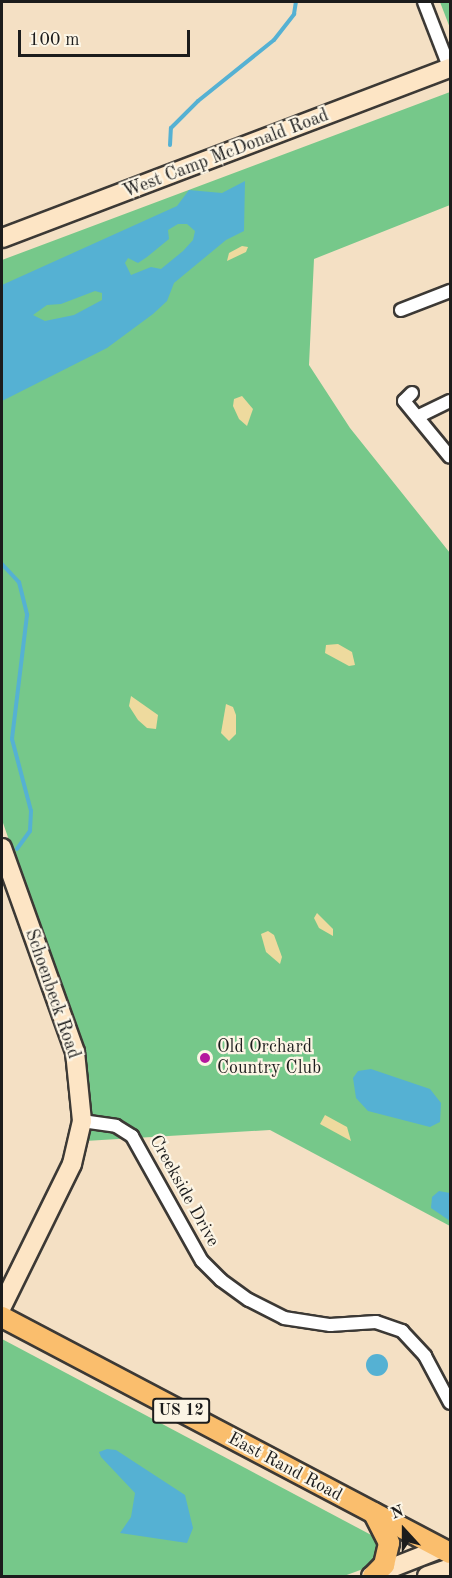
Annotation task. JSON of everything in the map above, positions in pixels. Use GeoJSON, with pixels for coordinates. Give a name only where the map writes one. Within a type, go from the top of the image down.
{"type":"FeatureCollection","features":[{"type":"Feature","properties":{"kind":"main road","name":"West Camp McDonald Road"},"geometry":{"type":"LineString","coordinates":[[2,238],[450,69]]}},
{"type":"Feature","properties":{"kind":"main road","name":"Schoenbeck Road"},"geometry":{"type":"LineString","coordinates":[[2,848],[75,1052],[82,1121],[72,1164],[2,1306]]}},
{"type":"Feature","properties":{"kind":"main road","name":"East Rand Road"},"geometry":{"type":"LineString","coordinates":[[2,1317],[374,1513],[448,1548]]}},
{"type":"Feature","properties":{"kind":"main road"},"geometry":{"type":"LineString","coordinates":[[371,1576],[384,1565],[388,1543],[374,1513]]}},
{"type":"Feature","properties":{"kind":"main road"},"geometry":{"type":"LineString","coordinates":[[371,1576],[448,1548]]}},
{"type":"Feature","properties":{"kind":"main road"},"geometry":{"type":"LineString","coordinates":[[427,1576],[450,1568]]}},
{"type":"Feature","properties":{"kind":"street"},"geometry":{"type":"LineString","coordinates":[[424,2],[450,69]]}},
{"type":"Feature","properties":{"kind":"street"},"geometry":{"type":"LineString","coordinates":[[401,310],[450,291]]}},
{"type":"Feature","properties":{"kind":"street"},"geometry":{"type":"LineString","coordinates":[[412,393],[404,401],[419,416],[450,457]]}},
{"type":"Feature","properties":{"kind":"street"},"geometry":{"type":"LineString","coordinates":[[419,416],[450,401]]}},
{"type":"Feature","properties":{"kind":"street","name":"Creekside Drive"},"geometry":{"type":"LineString","coordinates":[[82,1121],[116,1126],[132,1136],[202,1261],[221,1280],[249,1300],[284,1318],[330,1324],[376,1322],[402,1331],[425,1356],[450,1403]]}},
{"type":"Feature","properties":{"kind":"green space"},"geometry":{"type":"Polygon","coordinates":[[[440,2],[450,2],[450,28],[440,2]]]}},
{"type":"Feature","properties":{"kind":"green space","name":"Old Orchard Country Club"},"geometry":{"type":"Polygon","coordinates":[[[450,92],[450,205],[314,259],[309,365],[350,428],[450,553],[450,1226],[270,1130],[85,1141],[88,1069],[2,820],[2,260],[450,92]]]}},
{"type":"Feature","properties":{"kind":"green space"},"geometry":{"type":"Polygon","coordinates":[[[2,1339],[375,1537],[378,1553],[374,1565],[344,1576],[2,1576],[2,1339]]]}},
{"type":"Feature","properties":{"kind":"sand"},"geometry":{"type":"Polygon","coordinates":[[[242,246],[248,247],[246,252],[227,261],[229,253],[242,246]]]}},
{"type":"Feature","properties":{"kind":"sand"},"geometry":{"type":"Polygon","coordinates":[[[242,396],[253,409],[247,426],[239,419],[233,406],[234,399],[242,396]]]}},
{"type":"Feature","properties":{"kind":"sand"},"geometry":{"type":"Polygon","coordinates":[[[338,644],[352,652],[355,665],[349,666],[325,653],[326,645],[338,644]]]}},
{"type":"Feature","properties":{"kind":"sand"},"geometry":{"type":"Polygon","coordinates":[[[131,696],[158,715],[156,729],[147,728],[138,720],[129,706],[131,696]]]}},
{"type":"Feature","properties":{"kind":"sand"},"geometry":{"type":"Polygon","coordinates":[[[226,704],[233,707],[236,715],[236,734],[229,741],[221,733],[226,704]]]}},
{"type":"Feature","properties":{"kind":"sand"},"geometry":{"type":"Polygon","coordinates":[[[317,913],[333,929],[333,936],[319,928],[314,918],[317,913]]]}},
{"type":"Feature","properties":{"kind":"sand"},"geometry":{"type":"Polygon","coordinates":[[[268,931],[274,935],[282,957],[280,964],[266,952],[261,934],[268,931]]]}},
{"type":"Feature","properties":{"kind":"sand"},"geometry":{"type":"Polygon","coordinates":[[[325,1115],[347,1127],[351,1141],[320,1124],[325,1115]]]}},
{"type":"Feature","properties":{"kind":"water"},"geometry":{"type":"Polygon","coordinates":[[[245,181],[244,231],[226,240],[174,283],[167,301],[107,348],[2,401],[2,285],[177,206],[189,190],[222,193],[245,181]],[[178,224],[168,230],[169,239],[147,257],[138,263],[128,258],[125,263],[131,275],[151,267],[161,269],[183,251],[193,240],[195,231],[187,224],[178,224]],[[95,291],[61,304],[47,305],[33,315],[45,321],[74,315],[102,300],[102,293],[95,291]]]}},
{"type":"Feature","properties":{"kind":"water"},"geometry":{"type":"Polygon","coordinates":[[[371,1069],[430,1089],[441,1103],[440,1122],[430,1127],[368,1111],[356,1098],[353,1078],[358,1071],[371,1069]]]}},
{"type":"Feature","properties":{"kind":"water"},"geometry":{"type":"Polygon","coordinates":[[[439,1191],[450,1193],[450,1221],[431,1208],[432,1197],[439,1191]]]}},
{"type":"Feature","properties":{"kind":"water"},"geometry":{"type":"Polygon","coordinates":[[[377,1354],[385,1357],[388,1365],[385,1373],[377,1376],[369,1373],[366,1365],[369,1357],[377,1354]]]}},
{"type":"Feature","properties":{"kind":"water"},"geometry":{"type":"Polygon","coordinates":[[[107,1449],[116,1450],[185,1495],[193,1528],[187,1543],[120,1533],[131,1517],[135,1493],[101,1457],[99,1452],[107,1449]]]}},
{"type":"Feature","properties":{"kind":"waterway"},"geometry":{"type":"LineString","coordinates":[[170,145],[171,128],[198,101],[274,40],[294,14],[296,2]]}},
{"type":"Feature","properties":{"kind":"waterway"},"geometry":{"type":"LineString","coordinates":[[2,564],[19,582],[27,615],[12,739],[31,811],[30,831],[17,849]]}},
{"type":"Feature","properties":{"kind":"place","name":"Old Orchard Country Club"},"geometry":{"type":"Point","coordinates":[205,1058]}}]}
